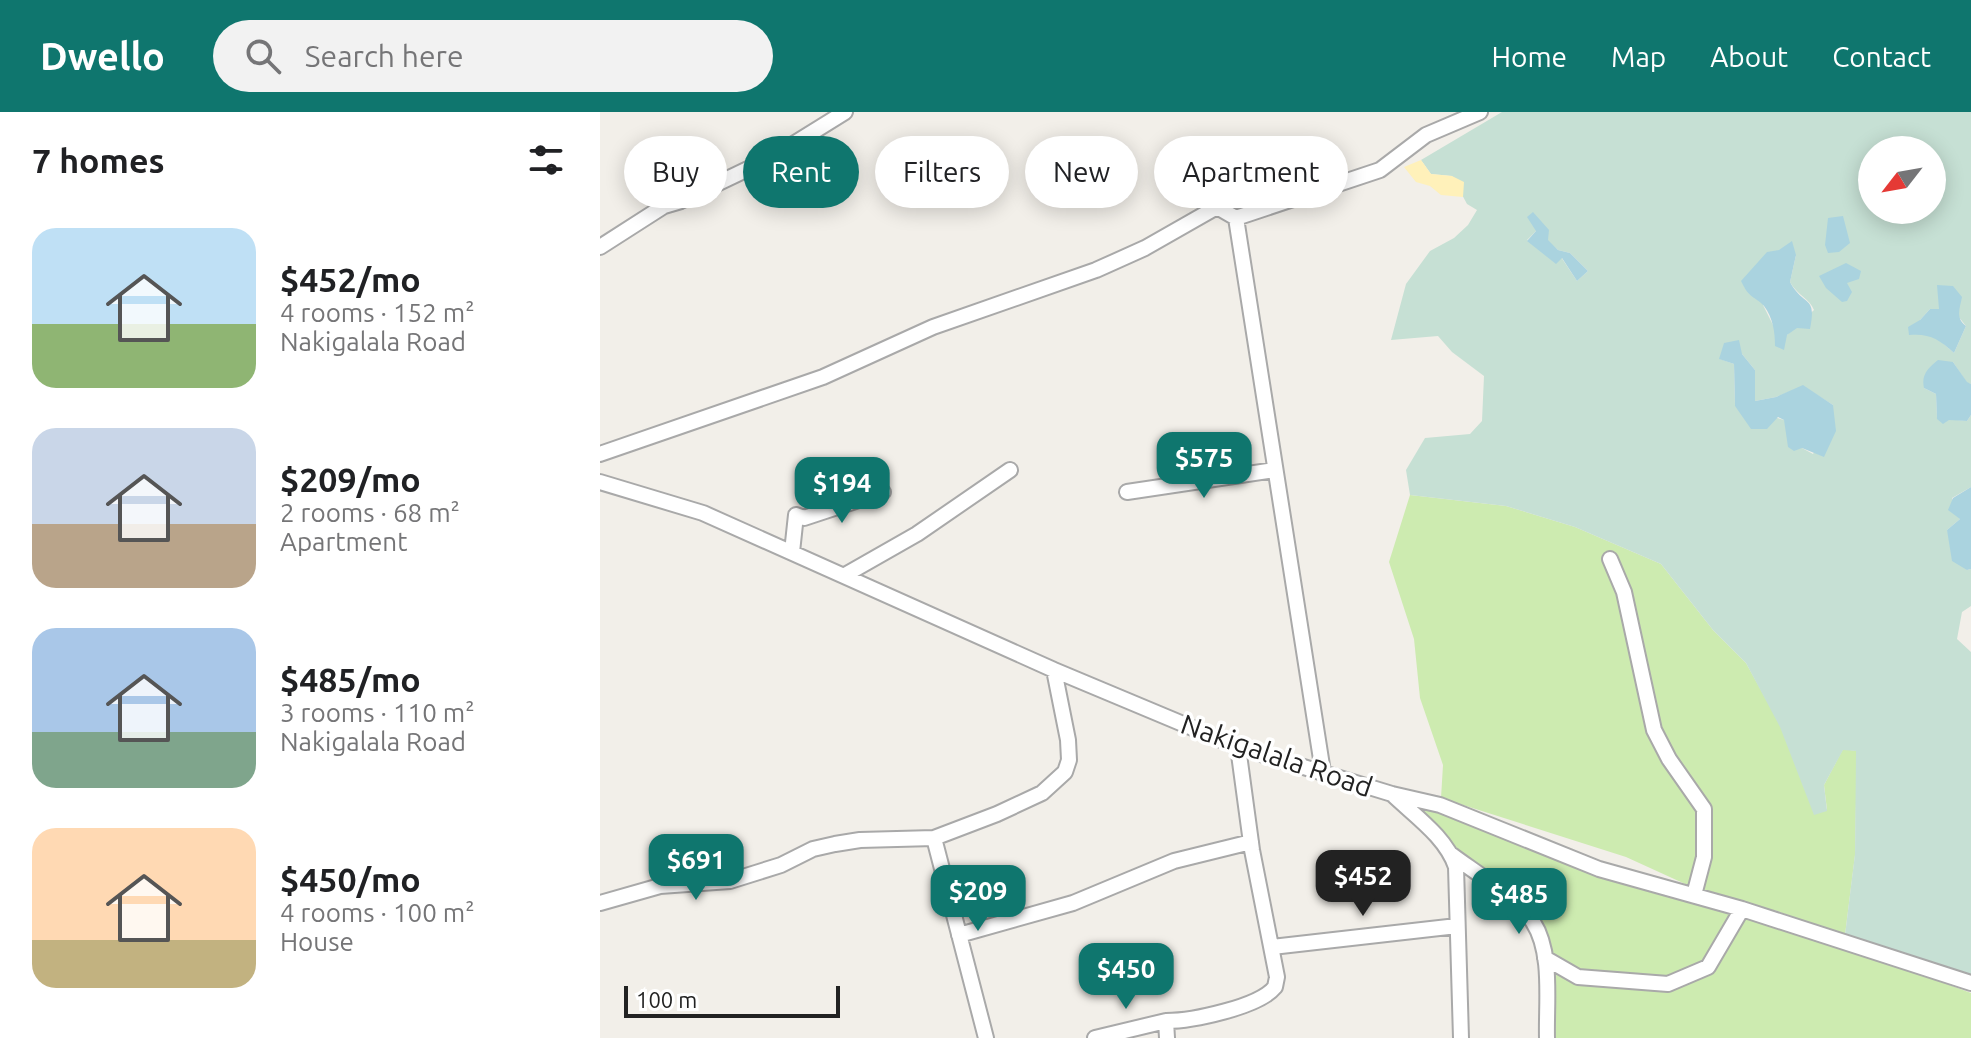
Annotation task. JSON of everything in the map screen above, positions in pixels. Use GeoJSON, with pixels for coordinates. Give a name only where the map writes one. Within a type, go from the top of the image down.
{"type":"FeatureCollection","features":[{"type":"Feature","properties":{"kind":"street"},"geometry":{"type":"LineString","coordinates":[[600,247],[664,206],[771,158],[845,112]]}},
{"type":"Feature","properties":{"kind":"street"},"geometry":{"type":"LineString","coordinates":[[600,454],[823,377],[933,327],[1096,270],[1145,248],[1217,207],[1236,218],[1380,170],[1426,135],[1480,112]]}},
{"type":"Feature","properties":{"kind":"street"},"geometry":{"type":"LineString","coordinates":[[1236,218],[1323,772]]}},
{"type":"Feature","properties":{"kind":"street"},"geometry":{"type":"LineString","coordinates":[[845,575],[917,534],[1010,470]]}},
{"type":"Feature","properties":{"kind":"street"},"geometry":{"type":"LineString","coordinates":[[1127,492],[1275,470]]}},
{"type":"Feature","properties":{"kind":"street","name":"Nakigalala Road"},"geometry":{"type":"LineString","coordinates":[[600,482],[676,502],[1054,670],[1238,747],[1392,794],[1440,805],[1599,869],[1742,909],[1971,983]]}},
{"type":"Feature","properties":{"kind":"street"},"geometry":{"type":"LineString","coordinates":[[792,552],[796,515],[804,518],[883,492]]}},
{"type":"Feature","properties":{"kind":"street"},"geometry":{"type":"LineString","coordinates":[[1610,559],[1624,592],[1654,730],[1669,759],[1704,809],[1704,857],[1694,895]]}},
{"type":"Feature","properties":{"kind":"street"},"geometry":{"type":"LineString","coordinates":[[600,903],[660,886],[730,881],[781,865],[813,849],[835,844],[860,840],[934,838],[1028,800],[1053,785],[1065,772],[1069,760],[1054,670]]}},
{"type":"Feature","properties":{"kind":"street"},"geometry":{"type":"LineString","coordinates":[[1095,1038],[1225,1010],[1269,995],[1275,987],[1277,977],[1251,842],[1238,747]]}},
{"type":"Feature","properties":{"kind":"street"},"geometry":{"type":"LineString","coordinates":[[1392,794],[1451,854],[1528,915],[1537,930],[1545,958],[1547,1038]]}},
{"type":"Feature","properties":{"kind":"street"},"geometry":{"type":"LineString","coordinates":[[934,838],[986,1038]]}},
{"type":"Feature","properties":{"kind":"street"},"geometry":{"type":"LineString","coordinates":[[959,935],[1073,903],[1174,861],[1251,842]]}},
{"type":"Feature","properties":{"kind":"street"},"geometry":{"type":"LineString","coordinates":[[1451,854],[1456,867],[1461,1038]]}},
{"type":"Feature","properties":{"kind":"street"},"geometry":{"type":"LineString","coordinates":[[1545,958],[1578,977],[1668,984],[1708,967],[1742,909]]}},
{"type":"Feature","properties":{"kind":"street"},"geometry":{"type":"LineString","coordinates":[[1272,947],[1457,926]]}},
{"type":"Feature","properties":{"kind":"street"},"geometry":{"type":"LineString","coordinates":[[1166,1021],[1167,1038]]}},
{"type":"Feature","properties":{"kind":"green space"},"geometry":{"type":"Polygon","coordinates":[[[1502,112],[1971,112],[1971,384],[1967,383],[1953,362],[1924,388],[1936,394],[1937,418],[1967,421],[1971,415],[1971,487],[1952,498],[1960,519],[1947,530],[1967,570],[1971,569],[1971,606],[1962,612],[1957,639],[1971,652],[1971,977],[1845,935],[1855,854],[1856,751],[1843,750],[1824,785],[1827,811],[1814,815],[1780,727],[1746,663],[1713,630],[1661,564],[1575,527],[1506,506],[1410,495],[1406,470],[1425,438],[1470,434],[1482,421],[1484,376],[1452,352],[1438,336],[1391,340],[1406,284],[1430,251],[1454,238],[1468,225],[1477,210],[1467,204],[1452,176],[1431,174],[1421,160],[1502,112]],[[1536,231],[1527,240],[1556,263],[1561,257],[1577,281],[1588,271],[1570,253],[1558,250],[1536,231]],[[1796,255],[1763,305],[1775,329],[1787,335],[1814,310],[1790,282],[1796,255]],[[1930,309],[1920,320],[1921,334],[1936,337],[1954,353],[1966,326],[1958,316],[1930,309]],[[1742,354],[1720,359],[1734,364],[1735,406],[1784,420],[1802,448],[1813,454],[1833,416],[1833,405],[1803,386],[1776,397],[1755,401],[1755,370],[1742,354]]]}},
{"type":"Feature","properties":{"kind":"green space"},"geometry":{"type":"Polygon","coordinates":[[[1410,495],[1506,506],[1575,527],[1661,564],[1713,630],[1746,663],[1827,810],[1824,785],[1843,749],[1857,751],[1855,855],[1845,935],[1774,910],[1745,909],[1971,993],[1971,1038],[1541,1038],[1539,952],[1508,885],[1449,844],[1417,810],[1417,805],[1535,839],[1729,904],[1626,857],[1441,798],[1443,765],[1420,698],[1414,639],[1389,562],[1410,495]]]}},
{"type":"Feature","properties":{"kind":"sand"},"geometry":{"type":"Polygon","coordinates":[[[1421,160],[1431,174],[1452,176],[1464,182],[1463,197],[1441,195],[1430,186],[1416,182],[1404,167],[1421,160]]]}},
{"type":"Feature","properties":{"kind":"water"},"geometry":{"type":"Polygon","coordinates":[[[1533,212],[1549,230],[1548,240],[1558,250],[1570,253],[1588,271],[1577,281],[1562,258],[1556,264],[1527,241],[1536,231],[1527,217],[1533,212]]]}},
{"type":"Feature","properties":{"kind":"water"},"geometry":{"type":"Polygon","coordinates":[[[1843,216],[1850,243],[1839,252],[1828,253],[1825,245],[1828,218],[1843,216]]]}},
{"type":"Feature","properties":{"kind":"water"},"geometry":{"type":"Polygon","coordinates":[[[1792,241],[1796,255],[1790,282],[1808,302],[1812,318],[1810,329],[1797,328],[1787,335],[1784,350],[1775,346],[1773,325],[1767,311],[1741,281],[1767,252],[1779,250],[1792,241]]]}},
{"type":"Feature","properties":{"kind":"water"},"geometry":{"type":"Polygon","coordinates":[[[1846,263],[1861,271],[1859,279],[1847,283],[1852,292],[1847,301],[1842,302],[1826,288],[1819,276],[1846,263]]]}},
{"type":"Feature","properties":{"kind":"water"},"geometry":{"type":"Polygon","coordinates":[[[1937,285],[1953,286],[1962,297],[1959,316],[1966,326],[1954,353],[1933,338],[1909,335],[1908,327],[1930,309],[1939,309],[1937,285]]]}},
{"type":"Feature","properties":{"kind":"water"},"geometry":{"type":"Polygon","coordinates":[[[1739,340],[1742,354],[1755,370],[1755,401],[1776,397],[1803,385],[1833,405],[1836,431],[1824,457],[1802,448],[1794,451],[1788,447],[1784,420],[1778,417],[1767,429],[1751,429],[1735,406],[1734,364],[1719,359],[1724,343],[1739,340]]]}},
{"type":"Feature","properties":{"kind":"water"},"geometry":{"type":"Polygon","coordinates":[[[1938,360],[1953,362],[1971,384],[1971,415],[1967,421],[1949,420],[1943,424],[1937,419],[1936,394],[1924,388],[1923,383],[1926,372],[1938,360]]]}},
{"type":"Feature","properties":{"kind":"water"},"geometry":{"type":"Polygon","coordinates":[[[1971,487],[1971,569],[1967,570],[1952,561],[1947,530],[1960,519],[1948,510],[1953,498],[1971,487]]]}}]}
